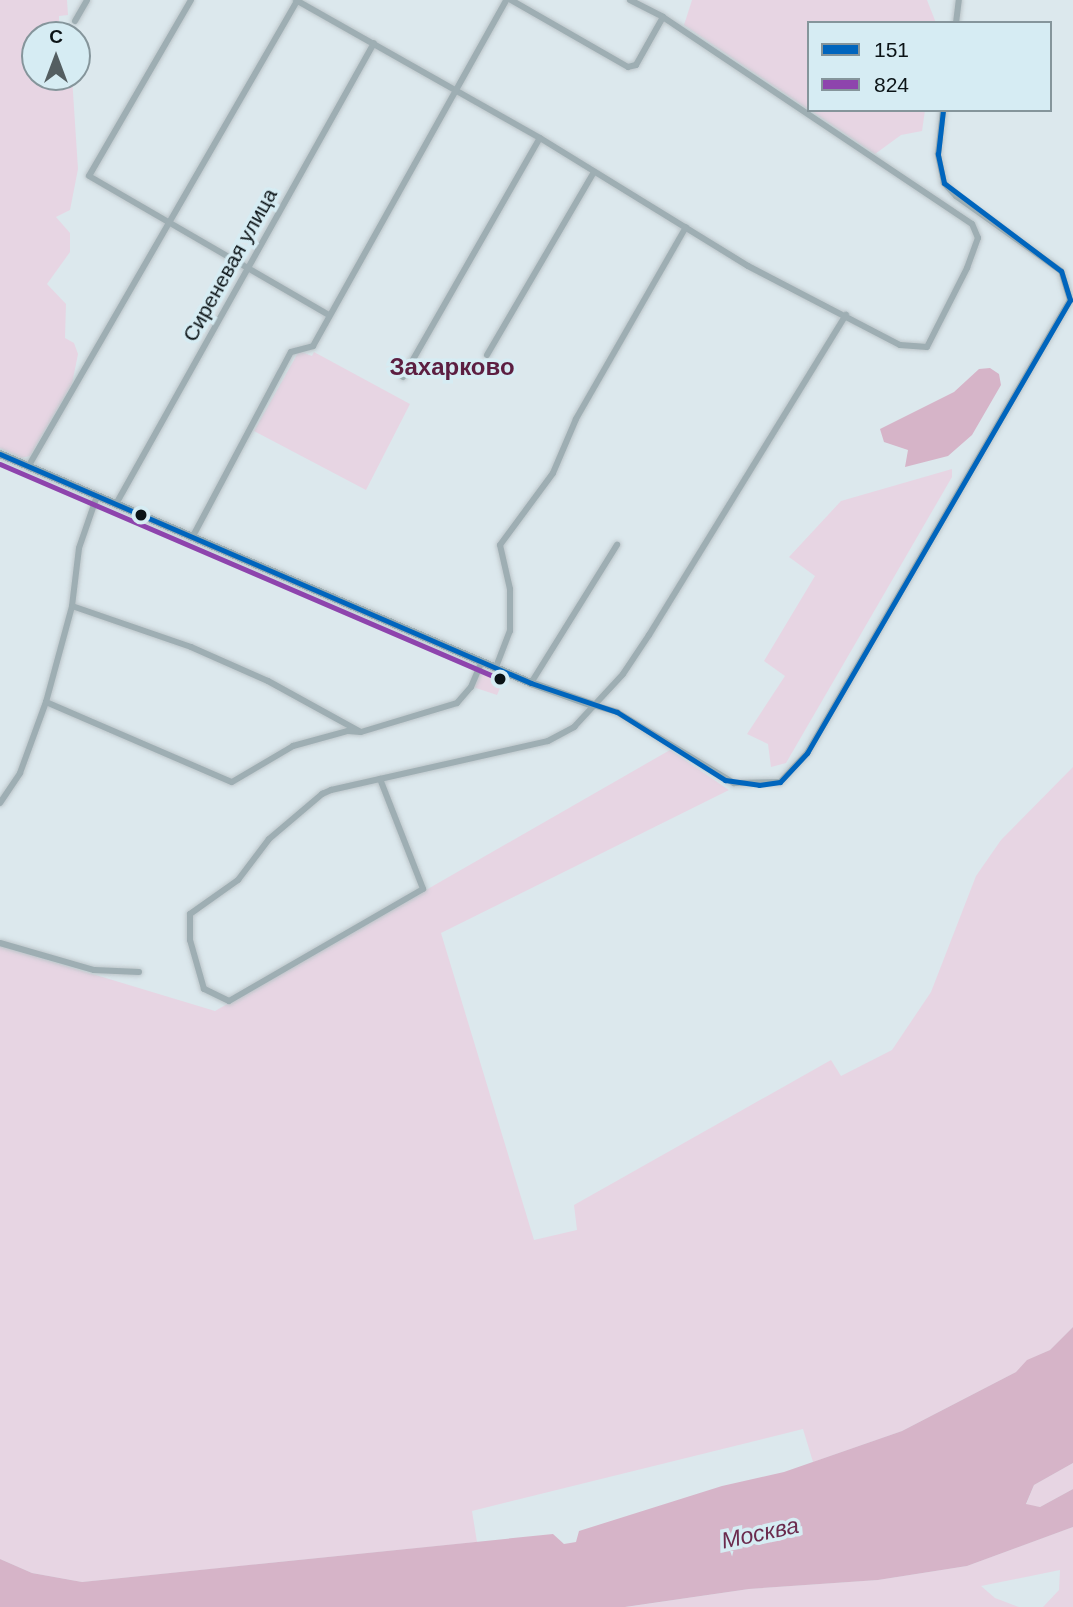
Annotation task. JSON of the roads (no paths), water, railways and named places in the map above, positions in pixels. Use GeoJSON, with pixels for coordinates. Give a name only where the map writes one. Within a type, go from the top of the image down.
{"type":"FeatureCollection","features":[{"type":"Feature","properties":{"kind":"street"},"geometry":{"type":"LineString","coordinates":[[75,21],[86,0]]}},
{"type":"Feature","properties":{"kind":"street"},"geometry":{"type":"LineString","coordinates":[[191,0],[89,176],[327,314]]}},
{"type":"Feature","properties":{"kind":"street"},"geometry":{"type":"LineString","coordinates":[[28,467],[296,0],[540,138],[748,266],[900,345],[927,347],[967,268],[978,230],[663,17],[630,0]]}},
{"type":"Feature","properties":{"kind":"street"},"geometry":{"type":"LineString","coordinates":[[192,536],[291,352],[313,346],[327,314],[454,89],[508,0],[628,67],[636,65],[663,17]]}},
{"type":"Feature","properties":{"kind":"street"},"geometry":{"type":"LineString","coordinates":[[956,21],[959,0]]}},
{"type":"Feature","properties":{"kind":"street","name":"Сиреневая улица"},"geometry":{"type":"LineString","coordinates":[[116,504],[374,43]]}},
{"type":"Feature","properties":{"kind":"street"},"geometry":{"type":"LineString","coordinates":[[0,454],[531,683],[617,712],[725,780],[770,785],[795,770],[883,624],[1070,300],[1061,271],[956,196],[944,183],[938,154],[943,112]]}},
{"type":"Feature","properties":{"kind":"street"},"geometry":{"type":"LineString","coordinates":[[403,377],[540,138]]}},
{"type":"Feature","properties":{"kind":"street"},"geometry":{"type":"LineString","coordinates":[[487,355],[594,172]]}},
{"type":"Feature","properties":{"kind":"street"},"geometry":{"type":"LineString","coordinates":[[496,667],[510,631],[510,589],[500,545],[553,473],[576,419],[686,227]]}},
{"type":"Feature","properties":{"kind":"street"},"geometry":{"type":"LineString","coordinates":[[380,779],[423,889],[229,1001],[204,989],[190,940],[190,914],[238,880],[269,839],[322,794],[380,779],[560,738],[593,705],[649,635],[846,315]]}},
{"type":"Feature","properties":{"kind":"street"},"geometry":{"type":"LineString","coordinates":[[0,803],[20,773],[46,702],[72,606],[79,548],[97,496]]}},
{"type":"Feature","properties":{"kind":"street"},"geometry":{"type":"LineString","coordinates":[[531,683],[617,545]]}},
{"type":"Feature","properties":{"kind":"street"},"geometry":{"type":"LineString","coordinates":[[72,606],[191,647],[268,681],[361,732]]}},
{"type":"Feature","properties":{"kind":"street"},"geometry":{"type":"LineString","coordinates":[[46,702],[224,782],[240,780],[293,746],[348,731],[361,732],[457,703],[471,687],[482,661]]}},
{"type":"Feature","properties":{"kind":"street"},"geometry":{"type":"LineString","coordinates":[[0,943],[94,970],[139,972]]}},
{"type":"Feature","properties":{"kind":"water"},"geometry":{"type":"Polygon","coordinates":[[[990,368],[999,374],[1001,385],[972,435],[948,456],[905,467],[908,450],[884,442],[880,429],[954,392],[979,369],[990,368]]]}},
{"type":"Feature","properties":{"kind":"water","name":"Москва"},"geometry":{"type":"Polygon","coordinates":[[[1073,1327],[1073,1463],[1034,1485],[1026,1504],[1040,1507],[1073,1489],[1073,1527],[967,1566],[878,1580],[749,1589],[625,1607],[0,1607],[0,1559],[32,1573],[82,1582],[553,1534],[564,1544],[576,1542],[579,1531],[722,1486],[784,1472],[902,1431],[1016,1372],[1027,1360],[1050,1350],[1073,1327]]]}},
{"type":"Feature","properties":{"kind":"district","name":"Захарково"},"geometry":{"type":"Point","coordinates":[452,367]}}]}
